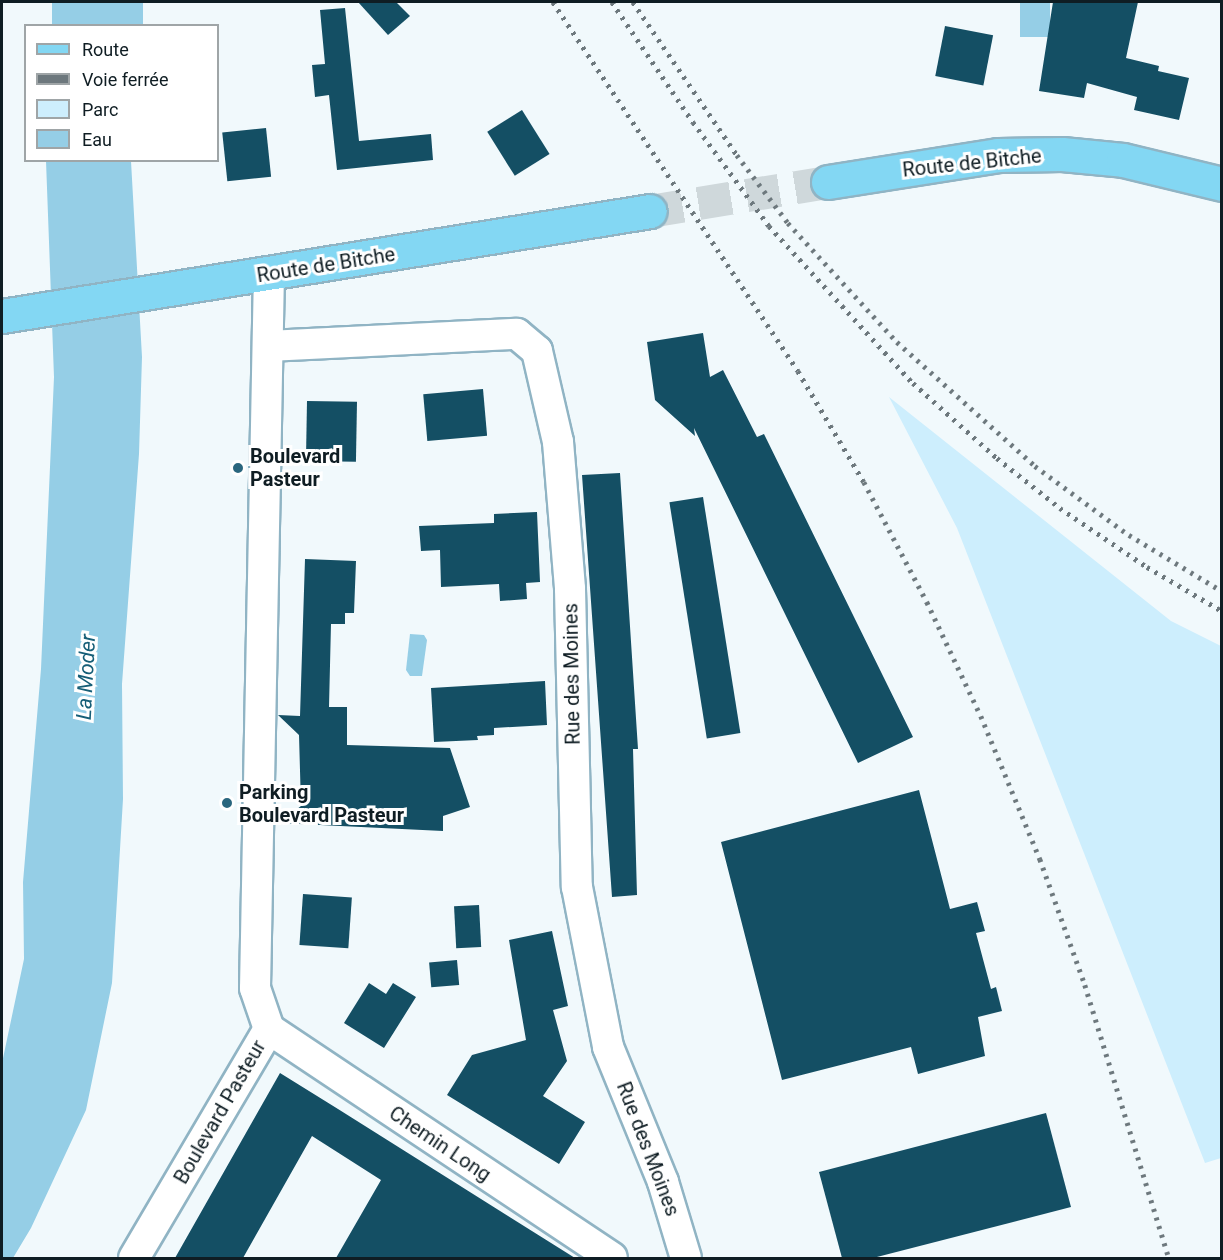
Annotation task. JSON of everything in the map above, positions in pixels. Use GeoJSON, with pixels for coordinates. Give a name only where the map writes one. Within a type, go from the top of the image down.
{"type":"FeatureCollection","features":[{"type":"Feature","properties":{"kind":"main road","name":"Route de Bitche"},"geometry":{"type":"LineString","coordinates":[[828,182],[987,157],[1062,154],[1123,160],[1221,184]]}},
{"type":"Feature","properties":{"kind":"main road","name":"Route de Bitche"},"geometry":{"type":"LineString","coordinates":[[11,315],[650,211]]}},
{"type":"Feature","properties":{"kind":"street","name":"Boulevard Pasteur"},"geometry":{"type":"LineString","coordinates":[[134,1258],[269,1029],[255,988],[269,274]]}},
{"type":"Feature","properties":{"kind":"street","name":"Rue des Moines"},"geometry":{"type":"LineString","coordinates":[[268,346],[517,334],[537,351],[558,442],[570,589],[577,886],[608,1047],[663,1182],[686,1258]]}},
{"type":"Feature","properties":{"kind":"street","name":"Chemin Long"},"geometry":{"type":"LineString","coordinates":[[269,1029],[612,1258]]}},
{"type":"Feature","properties":{"kind":"green space"},"geometry":{"type":"Polygon","coordinates":[[[889,397],[1171,621],[1221,646],[1221,1158],[1205,1163],[957,528],[889,397]]]}},
{"type":"Feature","properties":{"kind":"water"},"geometry":{"type":"Polygon","coordinates":[[[52,2],[143,2],[143,24],[52,24],[52,2]]]}},
{"type":"Feature","properties":{"kind":"water"},"geometry":{"type":"Polygon","coordinates":[[[1020,2],[1050,2],[1050,37],[1020,37],[1020,2]]]}},
{"type":"Feature","properties":{"kind":"water","name":"La Moder"},"geometry":{"type":"Polygon","coordinates":[[[46,162],[131,162],[142,357],[139,454],[122,684],[123,799],[112,983],[86,1110],[31,1228],[13,1258],[2,1258],[2,1063],[24,959],[23,882],[41,669],[54,377],[46,162]]]}},
{"type":"Feature","properties":{"kind":"water"},"geometry":{"type":"Polygon","coordinates":[[[410,634],[424,635],[427,640],[422,676],[410,676],[406,670],[410,634]]]}},
{"type":"Feature","properties":{"kind":"building"},"geometry":{"type":"Polygon","coordinates":[[[358,2],[396,2],[410,16],[388,35],[358,2]]]}},
{"type":"Feature","properties":{"kind":"building"},"geometry":{"type":"Polygon","coordinates":[[[1053,2],[1138,2],[1126,58],[1159,66],[1158,71],[1189,78],[1179,120],[1134,110],[1137,97],[1087,83],[1084,98],[1039,91],[1053,2]]]}},
{"type":"Feature","properties":{"kind":"building"},"geometry":{"type":"Polygon","coordinates":[[[345,8],[359,141],[431,134],[433,160],[337,170],[329,95],[315,97],[312,65],[325,64],[320,10],[345,8]]]}},
{"type":"Feature","properties":{"kind":"building"},"geometry":{"type":"Polygon","coordinates":[[[945,26],[993,35],[983,85],[935,76],[945,26]]]}},
{"type":"Feature","properties":{"kind":"building"},"geometry":{"type":"Polygon","coordinates":[[[522,110],[550,154],[515,176],[487,132],[522,110]]]}},
{"type":"Feature","properties":{"kind":"building"},"geometry":{"type":"Polygon","coordinates":[[[266,128],[271,177],[227,181],[222,133],[266,128]]]}},
{"type":"Feature","properties":{"kind":"building"},"geometry":{"type":"Polygon","coordinates":[[[703,333],[710,377],[723,370],[757,437],[764,434],[913,737],[858,763],[694,428],[695,436],[655,400],[647,342],[703,333]]]}},
{"type":"Feature","properties":{"kind":"building"},"geometry":{"type":"Polygon","coordinates":[[[483,389],[487,436],[427,441],[423,394],[483,389]]]}},
{"type":"Feature","properties":{"kind":"building"},"geometry":{"type":"Polygon","coordinates":[[[307,401],[357,402],[356,462],[306,461],[307,401]]]}},
{"type":"Feature","properties":{"kind":"building"},"geometry":{"type":"Polygon","coordinates":[[[620,473],[638,749],[633,749],[637,895],[612,897],[582,475],[620,473]]]}},
{"type":"Feature","properties":{"kind":"building"},"geometry":{"type":"Polygon","coordinates":[[[703,497],[740,733],[707,738],[669,502],[703,497]]]}},
{"type":"Feature","properties":{"kind":"building"},"geometry":{"type":"Polygon","coordinates":[[[537,512],[540,582],[526,583],[527,599],[500,601],[499,584],[441,587],[440,550],[421,551],[419,526],[494,523],[494,514],[537,512]]]}},
{"type":"Feature","properties":{"kind":"building"},"geometry":{"type":"Polygon","coordinates":[[[305,559],[356,561],[354,613],[345,613],[345,624],[331,624],[329,707],[347,707],[347,745],[450,748],[470,807],[443,816],[443,831],[279,823],[301,806],[299,735],[278,715],[300,716],[305,559]]]}},
{"type":"Feature","properties":{"kind":"building"},"geometry":{"type":"Polygon","coordinates":[[[545,681],[547,725],[494,728],[494,735],[477,736],[478,740],[434,742],[431,688],[545,681]]]}},
{"type":"Feature","properties":{"kind":"building"},"geometry":{"type":"Polygon","coordinates":[[[919,790],[950,909],[977,902],[985,931],[976,933],[991,989],[996,987],[1002,1011],[978,1017],[985,1056],[918,1074],[911,1047],[782,1080],[721,842],[919,790]]]}},
{"type":"Feature","properties":{"kind":"building"},"geometry":{"type":"Polygon","coordinates":[[[303,894],[352,897],[348,948],[299,945],[303,894]]]}},
{"type":"Feature","properties":{"kind":"building"},"geometry":{"type":"Polygon","coordinates":[[[479,905],[481,947],[456,948],[454,906],[479,905]]]}},
{"type":"Feature","properties":{"kind":"building"},"geometry":{"type":"Polygon","coordinates":[[[552,931],[568,1006],[553,1010],[567,1061],[543,1096],[585,1122],[559,1164],[447,1095],[472,1055],[526,1040],[509,940],[552,931]]]}},
{"type":"Feature","properties":{"kind":"building"},"geometry":{"type":"Polygon","coordinates":[[[457,960],[459,985],[431,987],[429,962],[457,960]]]}},
{"type":"Feature","properties":{"kind":"building"},"geometry":{"type":"Polygon","coordinates":[[[369,983],[386,994],[393,983],[416,997],[384,1048],[344,1023],[369,983]]]}},
{"type":"Feature","properties":{"kind":"building"},"geometry":{"type":"Polygon","coordinates":[[[280,1073],[575,1258],[336,1258],[381,1180],[312,1136],[243,1258],[175,1258],[280,1073]]]}},
{"type":"Feature","properties":{"kind":"building"},"geometry":{"type":"Polygon","coordinates":[[[1046,1113],[1071,1207],[873,1258],[842,1258],[819,1172],[1046,1113]]]}},
{"type":"Feature","properties":{"kind":"tunnel"},"geometry":{"type":"LineString","coordinates":[[650,211],[828,182]]}},
{"type":"Feature","properties":{"kind":"railway"},"geometry":{"type":"LineString","coordinates":[[553,2],[798,371],[864,482],[927,602],[981,716],[1040,859],[1085,985],[1169,1258]]}},
{"type":"Feature","properties":{"kind":"railway"},"geometry":{"type":"LineString","coordinates":[[612,2],[693,122],[769,226],[913,383],[997,458],[1060,508],[1147,567],[1222,611]]}},
{"type":"Feature","properties":{"kind":"railway"},"geometry":{"type":"LineString","coordinates":[[633,2],[737,155],[788,223],[897,342],[1035,466],[1129,535],[1222,591]]}},
{"type":"Feature","properties":{"kind":"place","name":"Boulevard Pasteur"},"geometry":{"type":"Point","coordinates":[238,468]}},
{"type":"Feature","properties":{"kind":"place","name":"Parking Boulevard Pasteur"},"geometry":{"type":"Point","coordinates":[227,803]}}]}
